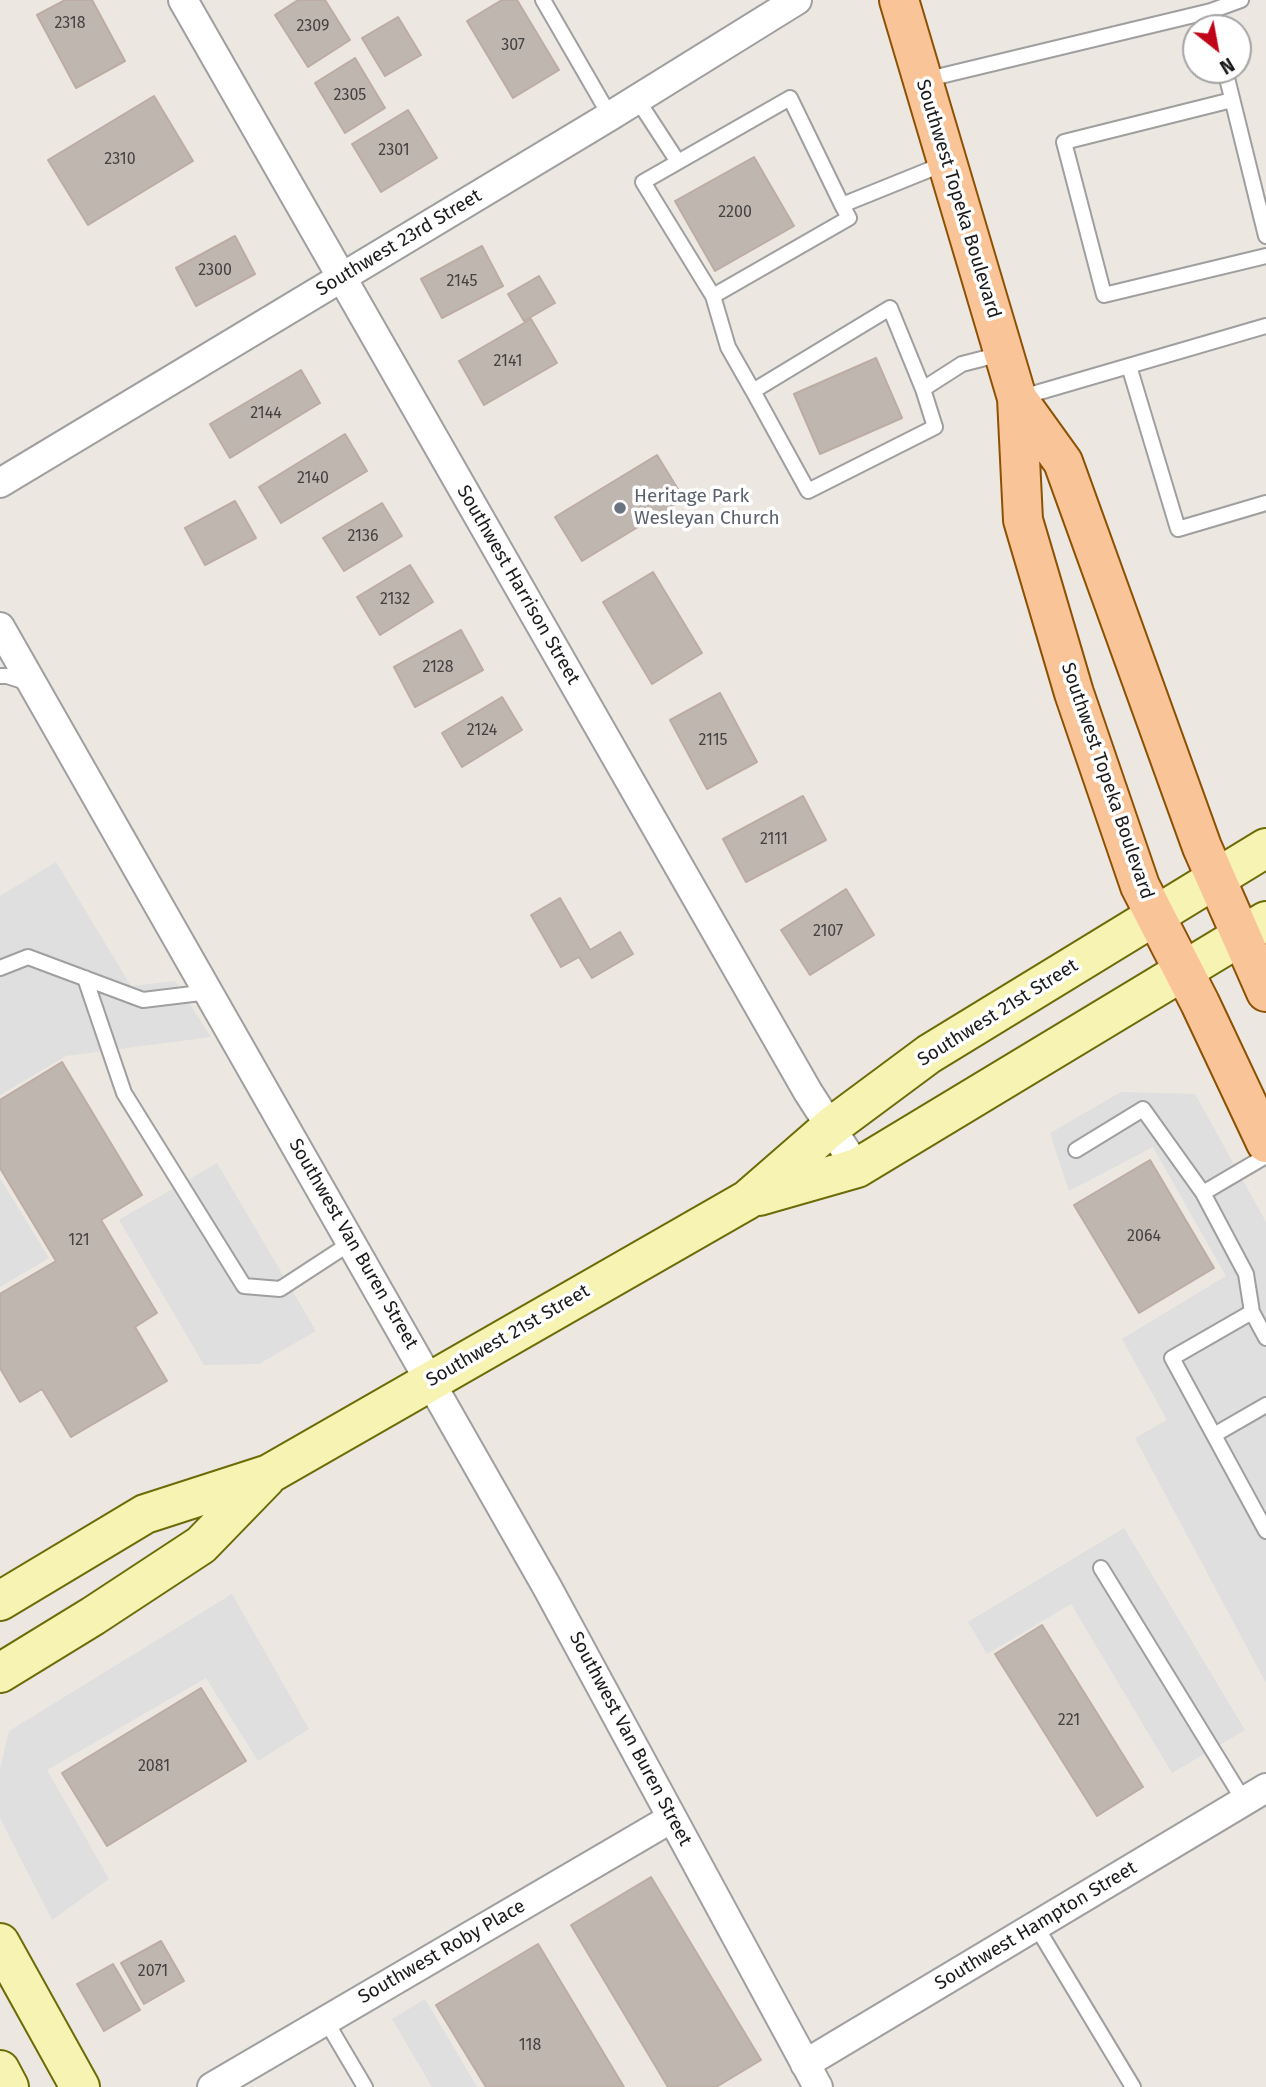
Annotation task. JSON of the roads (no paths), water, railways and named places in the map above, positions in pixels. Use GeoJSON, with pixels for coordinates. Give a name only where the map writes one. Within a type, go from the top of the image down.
{"type":"FeatureCollection","features":[{"type":"Feature","properties":{"kind":"main road","name":"Southwest Topeka Boulevard"},"geometry":{"type":"LineString","coordinates":[[899,0],[1017,398],[1023,520],[1074,693],[1140,886],[1266,1143]]}},
{"type":"Feature","properties":{"kind":"main road","name":"Southwest Topeka Boulevard"},"geometry":{"type":"LineString","coordinates":[[1017,398],[1063,462],[1170,763],[1215,879],[1253,929],[1266,992]]}},
{"type":"Feature","properties":{"kind":"main road","name":"Southwest 21st Street"},"geometry":{"type":"LineString","coordinates":[[0,1601],[145,1514],[270,1474],[747,1200],[832,1126],[929,1054],[1266,848]]}},
{"type":"Feature","properties":{"kind":"main road","name":"Southwest 21st Street"},"geometry":{"type":"LineString","coordinates":[[747,1200],[858,1168],[1253,929]]}},
{"type":"Feature","properties":{"kind":"main road","name":"Southwest 21st Street"},"geometry":{"type":"LineString","coordinates":[[0,1673],[201,1545],[270,1474]]}},
{"type":"Feature","properties":{"kind":"main road"},"geometry":{"type":"LineString","coordinates":[[0,1943],[80,2087]]}},
{"type":"Feature","properties":{"kind":"main road"},"geometry":{"type":"LineString","coordinates":[[0,2070],[9,2087]]}},
{"type":"Feature","properties":{"kind":"street","name":"Southwest Harrison Street"},"geometry":{"type":"LineString","coordinates":[[183,0],[808,1092],[858,1168]]}},
{"type":"Feature","properties":{"kind":"street","name":"Southwest 23rd Street"},"geometry":{"type":"LineString","coordinates":[[0,483],[610,116],[797,0]]}},
{"type":"Feature","properties":{"kind":"street","name":"Southwest Van Buren Street"},"geometry":{"type":"LineString","coordinates":[[0,627],[431,1380],[547,1587],[812,2075]]}},
{"type":"Feature","properties":{"kind":"street","name":"Southwest Hampton Street"},"geometry":{"type":"LineString","coordinates":[[812,2075],[1036,1926],[1255,1795]]}},
{"type":"Feature","properties":{"kind":"street","name":"Southwest Roby Place"},"geometry":{"type":"LineString","coordinates":[[212,2087],[672,1818]]}},
{"type":"Feature","properties":{"kind":"lane"},"geometry":{"type":"LineString","coordinates":[[543,0],[610,116]]}},
{"type":"Feature","properties":{"kind":"lane"},"geometry":{"type":"LineString","coordinates":[[923,80],[1211,10],[1241,0]]}},
{"type":"Feature","properties":{"kind":"lane"},"geometry":{"type":"LineString","coordinates":[[1211,10],[1212,14]]}},
{"type":"Feature","properties":{"kind":"lane"},"geometry":{"type":"LineString","coordinates":[[1229,84],[1266,236]]}},
{"type":"Feature","properties":{"kind":"lane"},"geometry":{"type":"LineString","coordinates":[[713,296],[849,218],[790,98],[643,182],[713,296],[728,347],[808,491],[935,427],[923,389],[890,308],[753,391]]}},
{"type":"Feature","properties":{"kind":"lane"},"geometry":{"type":"LineString","coordinates":[[637,99],[678,162]]}},
{"type":"Feature","properties":{"kind":"lane"},"geometry":{"type":"LineString","coordinates":[[1233,100],[1063,142],[1104,295],[1266,256]]}},
{"type":"Feature","properties":{"kind":"lane"},"geometry":{"type":"LineString","coordinates":[[842,205],[947,162]]}},
{"type":"Feature","properties":{"kind":"lane"},"geometry":{"type":"LineString","coordinates":[[1017,398],[1266,326]]}},
{"type":"Feature","properties":{"kind":"lane"},"geometry":{"type":"LineString","coordinates":[[923,389],[962,364],[1004,353]]}},
{"type":"Feature","properties":{"kind":"lane"},"geometry":{"type":"LineString","coordinates":[[1129,366],[1178,529],[1266,503]]}},
{"type":"Feature","properties":{"kind":"lane"},"geometry":{"type":"LineString","coordinates":[[0,676],[33,685]]}},
{"type":"Feature","properties":{"kind":"lane"},"geometry":{"type":"LineString","coordinates":[[0,968],[28,957],[143,1000],[209,992]]}},
{"type":"Feature","properties":{"kind":"lane"},"geometry":{"type":"LineString","coordinates":[[85,978],[124,1093],[244,1286],[280,1289],[352,1242]]}},
{"type":"Feature","properties":{"kind":"lane"},"geometry":{"type":"LineString","coordinates":[[1076,1150],[1143,1109],[1203,1193],[1246,1274],[1252,1312],[1266,1338]]}},
{"type":"Feature","properties":{"kind":"lane"},"geometry":{"type":"LineString","coordinates":[[1203,1193],[1266,1156]]}},
{"type":"Feature","properties":{"kind":"lane"},"geometry":{"type":"LineString","coordinates":[[1252,1312],[1172,1358],[1266,1531]]}},
{"type":"Feature","properties":{"kind":"lane"},"geometry":{"type":"LineString","coordinates":[[1214,1435],[1266,1405]]}},
{"type":"Feature","properties":{"kind":"lane"},"geometry":{"type":"LineString","coordinates":[[1101,1568],[1255,1795]]}},
{"type":"Feature","properties":{"kind":"lane"},"geometry":{"type":"LineString","coordinates":[[1036,1926],[1133,2087]]}},
{"type":"Feature","properties":{"kind":"lane"},"geometry":{"type":"LineString","coordinates":[[326,2021],[365,2087]]}},
{"type":"Feature","properties":{"kind":"place","name":"Heritage Park Wesleyan Church"},"geometry":{"type":"Point","coordinates":[620,508]}}]}
